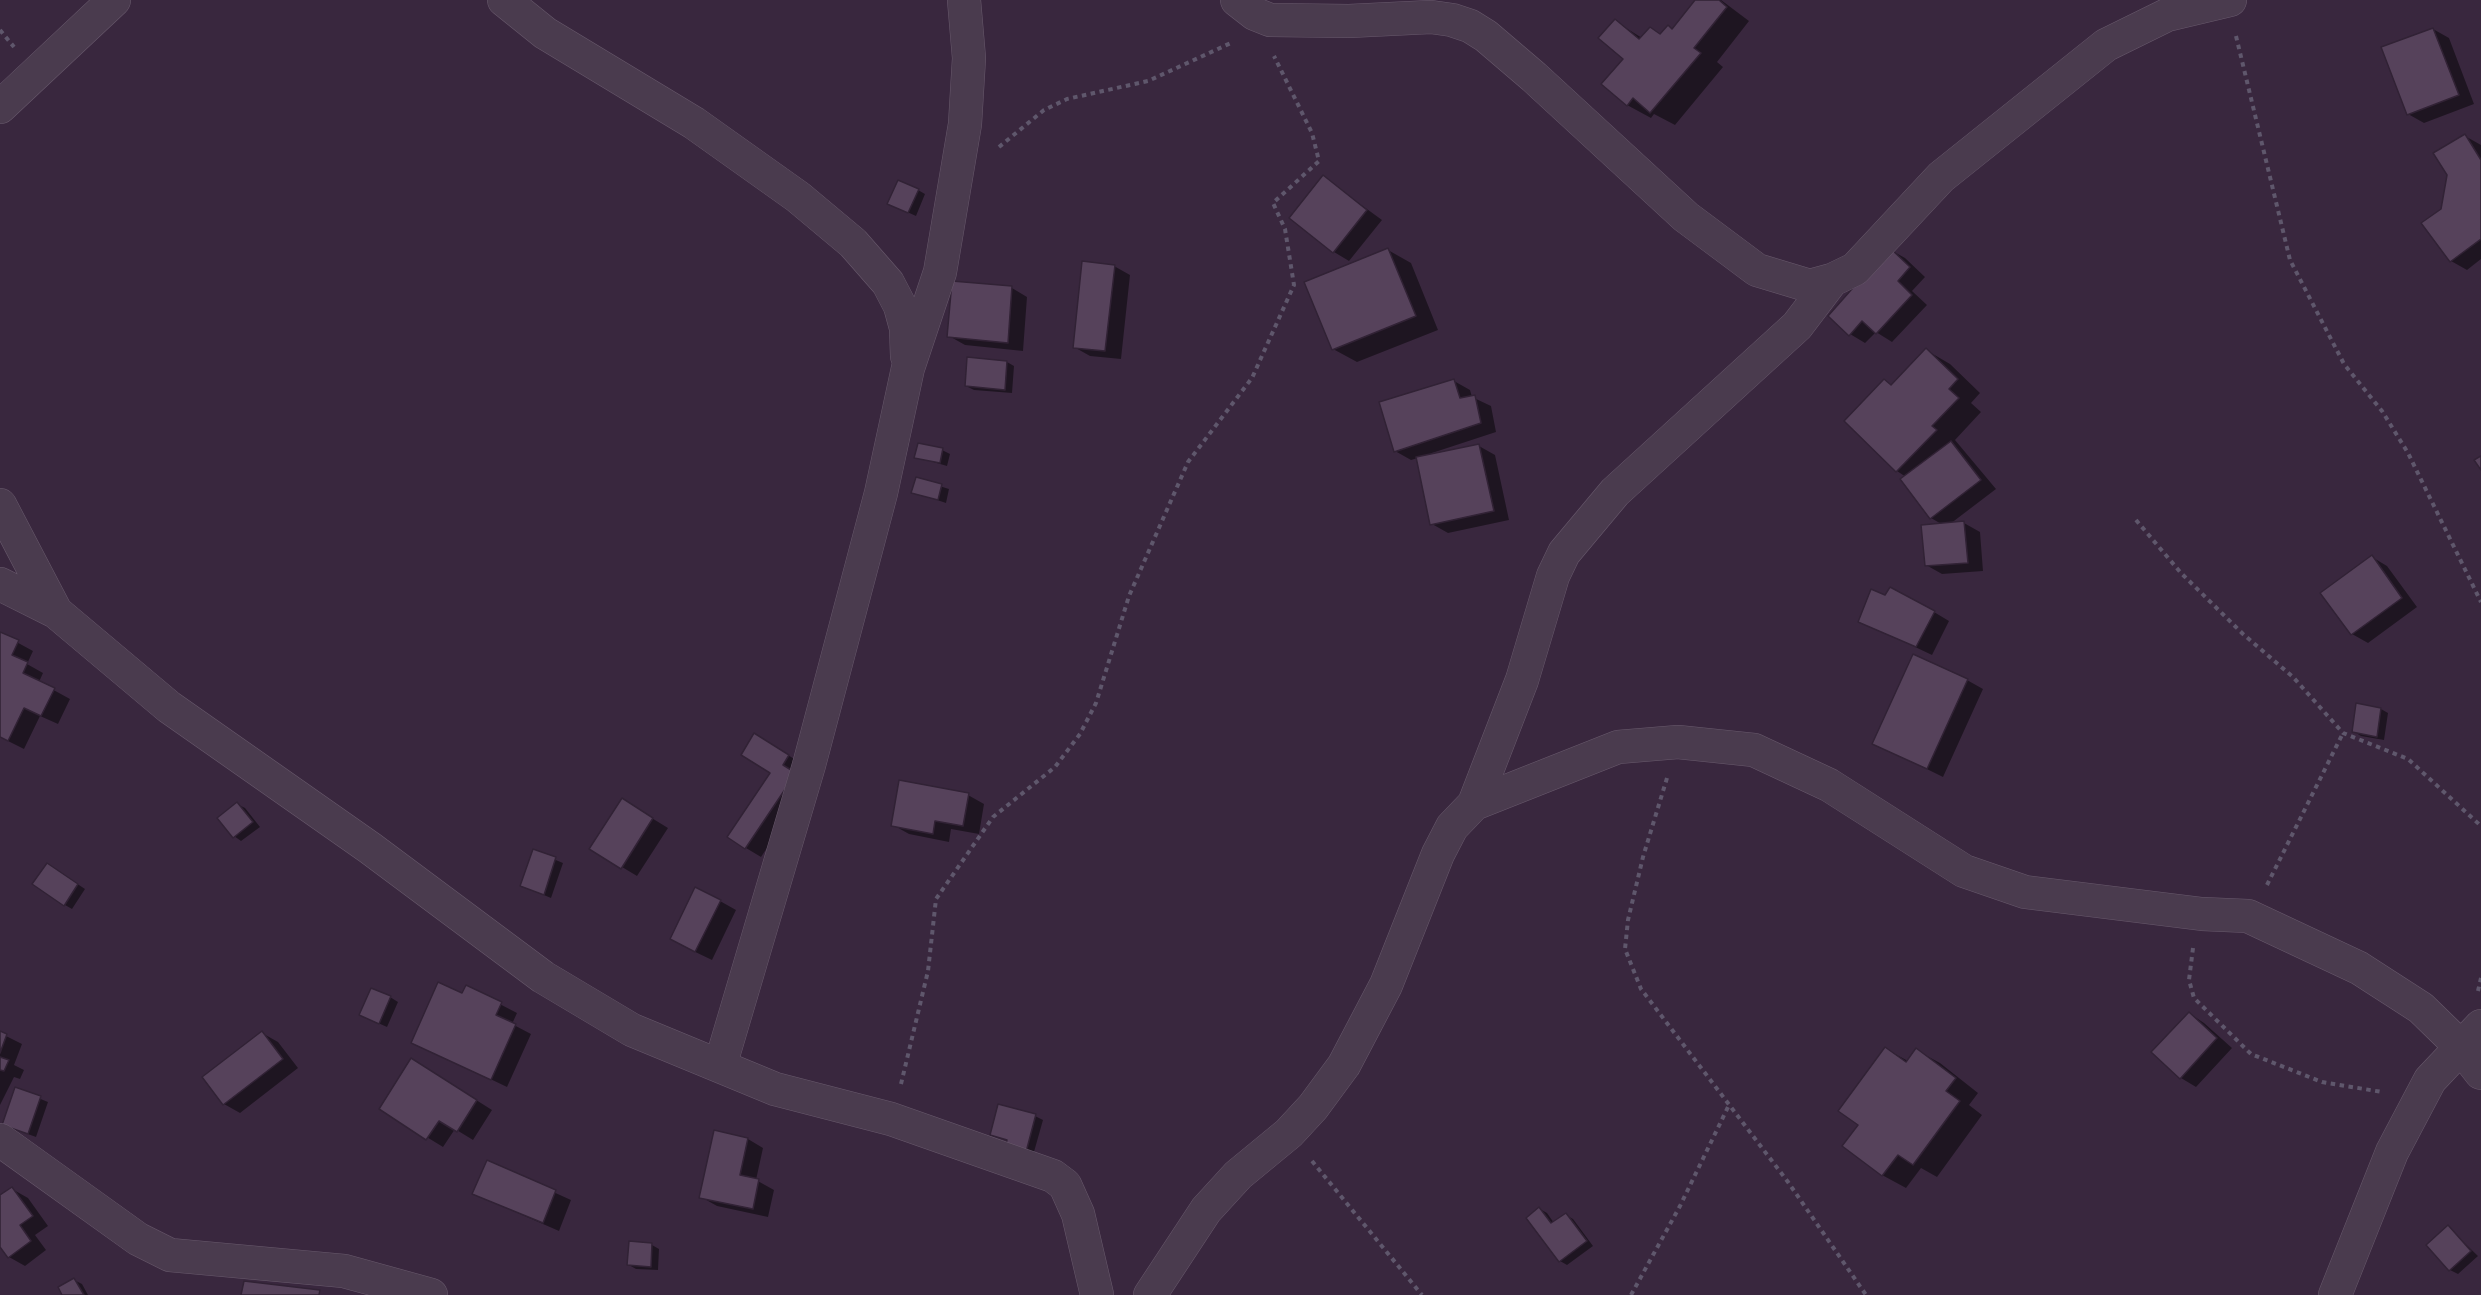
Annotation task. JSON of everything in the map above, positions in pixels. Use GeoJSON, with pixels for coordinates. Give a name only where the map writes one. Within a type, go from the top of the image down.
{"type":"FeatureCollection","features":[{"type":"Feature","properties":{"kind":"street"},"geometry":{"type":"LineString","coordinates":[[0,107],[114,0]]}},
{"type":"Feature","properties":{"kind":"street"},"geometry":{"type":"LineString","coordinates":[[504,0],[545,33],[694,123],[798,197],[853,243],[888,283],[900,306],[906,328],[908,368]]}},
{"type":"Feature","properties":{"kind":"street"},"geometry":{"type":"LineString","coordinates":[[720,1066],[809,765],[881,493],[908,368],[940,272],[955,198],[965,124],[969,58],[964,0]]}},
{"type":"Feature","properties":{"kind":"street"},"geometry":{"type":"LineString","coordinates":[[1246,7],[1269,20],[1431,17],[1470,26],[1486,36],[1534,77],[1686,217],[1757,270],[1810,286],[1832,280],[1855,269],[1941,177],[2106,45],[2167,15],[2228,1]]}},
{"type":"Feature","properties":{"kind":"street"},"geometry":{"type":"LineString","coordinates":[[1474,804],[1491,754],[1522,680],[1553,576],[1564,553],[1615,492],[1797,326],[1832,280]]}},
{"type":"Feature","properties":{"kind":"street"},"geometry":{"type":"LineString","coordinates":[[0,505],[56,612]]}},
{"type":"Feature","properties":{"kind":"street"},"geometry":{"type":"LineString","coordinates":[[0,584],[56,612],[168,707],[369,848],[543,977],[632,1030],[775,1089],[891,1119],[1053,1176],[1065,1185],[1078,1214],[1097,1295]]}},
{"type":"Feature","properties":{"kind":"street"},"geometry":{"type":"LineString","coordinates":[[1150,1295],[1206,1210],[1238,1175],[1289,1133],[1313,1107],[1344,1065],[1386,986],[1438,854],[1452,827],[1474,804],[1618,747],[1678,742],[1754,750],[1829,785],[1964,871],[2025,892],[2202,914],[2248,916],[2359,968],[2421,1008],[2471,1036],[2481,1073]]}},
{"type":"Feature","properties":{"kind":"street"},"geometry":{"type":"LineString","coordinates":[[2336,1295],[2392,1152],[2430,1080],[2471,1036]]}},
{"type":"Feature","properties":{"kind":"street"},"geometry":{"type":"LineString","coordinates":[[0,1140],[138,1239],[170,1256],[344,1271],[431,1295]]}},
{"type":"Feature","properties":{"kind":"path"},"geometry":{"type":"LineString","coordinates":[[2228,1],[2290,260],[2344,364],[2382,411],[2408,453],[2481,602]]}},
{"type":"Feature","properties":{"kind":"path"},"geometry":{"type":"LineString","coordinates":[[996,150],[1044,111],[1066,99],[1148,81],[1234,41],[1249,29],[1246,7]]}},
{"type":"Feature","properties":{"kind":"path"},"geometry":{"type":"LineString","coordinates":[[891,1119],[928,971],[936,899],[993,818],[1055,767],[1080,734],[1096,702],[1129,596],[1188,462],[1252,378],[1294,285],[1285,229],[1273,203],[1319,161],[1312,133],[1246,7]]}},
{"type":"Feature","properties":{"kind":"path"},"geometry":{"type":"LineString","coordinates":[[2136,520],[2181,573],[2242,634],[2293,677],[2343,733],[2408,759],[2481,826]]}},
{"type":"Feature","properties":{"kind":"path"},"geometry":{"type":"LineString","coordinates":[[2248,916],[2271,879],[2343,733]]}},
{"type":"Feature","properties":{"kind":"path"},"geometry":{"type":"LineString","coordinates":[[1678,742],[1643,856],[1628,920],[1625,949],[1641,989],[1788,1182],[1866,1295]]}},
{"type":"Feature","properties":{"kind":"path"},"geometry":{"type":"LineString","coordinates":[[2202,914],[2189,980],[2194,998],[2251,1054],[2322,1082],[2379,1093],[2430,1080]]}},
{"type":"Feature","properties":{"kind":"path"},"geometry":{"type":"LineString","coordinates":[[1631,1295],[1680,1206],[1729,1105]]}},
{"type":"Feature","properties":{"kind":"path"},"geometry":{"type":"LineString","coordinates":[[1289,1133],[1422,1295]]}},
{"type":"Feature","properties":{"kind":"building"},"geometry":{"type":"Polygon","coordinates":[[[1695,0],[1719,0],[1727,7],[1694,48],[1701,53],[1650,113],[1633,98],[1627,106],[1601,84],[1623,59],[1598,38],[1615,19],[1639,39],[1650,27],[1660,34],[1668,25],[1672,29],[1695,0]]]}},
{"type":"Feature","properties":{"kind":"building"},"geometry":{"type":"Polygon","coordinates":[[[2433,28],[2459,95],[2407,115],[2381,47],[2433,28]]]}},
{"type":"Feature","properties":{"kind":"building"},"geometry":{"type":"Polygon","coordinates":[[[2465,134],[2481,160],[2481,239],[2450,262],[2421,223],[2441,209],[2447,175],[2433,153],[2465,134]]]}},
{"type":"Feature","properties":{"kind":"building"},"geometry":{"type":"Polygon","coordinates":[[[1323,175],[1367,210],[1333,253],[1289,218],[1323,175]]]}},
{"type":"Feature","properties":{"kind":"building"},"geometry":{"type":"Polygon","coordinates":[[[898,180],[919,189],[908,213],[887,204],[898,180]]]}},
{"type":"Feature","properties":{"kind":"building"},"geometry":{"type":"Polygon","coordinates":[[[1889,247],[1910,267],[1898,281],[1912,295],[1876,334],[1862,321],[1849,336],[1828,316],[1889,247]]]}},
{"type":"Feature","properties":{"kind":"building"},"geometry":{"type":"Polygon","coordinates":[[[1388,248],[1416,316],[1332,350],[1304,282],[1388,248]]]}},
{"type":"Feature","properties":{"kind":"building"},"geometry":{"type":"Polygon","coordinates":[[[1082,261],[1115,265],[1105,351],[1073,348],[1082,261]]]}},
{"type":"Feature","properties":{"kind":"building"},"geometry":{"type":"Polygon","coordinates":[[[952,281],[1012,286],[1008,343],[947,337],[952,281]]]}},
{"type":"Feature","properties":{"kind":"building"},"geometry":{"type":"Polygon","coordinates":[[[1926,348],[1958,379],[1949,389],[1959,398],[1932,426],[1937,430],[1896,472],[1844,421],[1884,379],[1891,385],[1926,348]]]}},
{"type":"Feature","properties":{"kind":"building"},"geometry":{"type":"Polygon","coordinates":[[[967,357],[1007,361],[1005,390],[965,386],[967,357]]]}},
{"type":"Feature","properties":{"kind":"building"},"geometry":{"type":"Polygon","coordinates":[[[1454,379],[1460,398],[1475,395],[1481,423],[1394,452],[1379,402],[1454,379]]]}},
{"type":"Feature","properties":{"kind":"building"},"geometry":{"type":"Polygon","coordinates":[[[1951,441],[1981,480],[1930,519],[1900,479],[1951,441]]]}},
{"type":"Feature","properties":{"kind":"building"},"geometry":{"type":"Polygon","coordinates":[[[918,443],[943,448],[940,463],[914,458],[918,443]]]}},
{"type":"Feature","properties":{"kind":"building"},"geometry":{"type":"Polygon","coordinates":[[[1479,444],[1494,511],[1430,525],[1416,457],[1479,444]]]}},
{"type":"Feature","properties":{"kind":"building"},"geometry":{"type":"Polygon","coordinates":[[[2481,456],[2481,470],[2474,460],[2481,456]]]}},
{"type":"Feature","properties":{"kind":"building"},"geometry":{"type":"Polygon","coordinates":[[[916,477],[942,484],[938,500],[911,493],[916,477]]]}},
{"type":"Feature","properties":{"kind":"building"},"geometry":{"type":"Polygon","coordinates":[[[1964,521],[1968,563],[1925,566],[1921,525],[1964,521]]]}},
{"type":"Feature","properties":{"kind":"building"},"geometry":{"type":"Polygon","coordinates":[[[2372,555],[2402,598],[2351,635],[2320,593],[2372,555]]]}},
{"type":"Feature","properties":{"kind":"building"},"geometry":{"type":"Polygon","coordinates":[[[1890,587],[1935,611],[1916,647],[1858,622],[1871,589],[1885,595],[1890,587]]]}},
{"type":"Feature","properties":{"kind":"building"},"geometry":{"type":"Polygon","coordinates":[[[0,632],[19,640],[12,655],[28,662],[23,673],[55,688],[41,716],[24,708],[8,741],[0,737],[0,632]]]}},
{"type":"Feature","properties":{"kind":"building"},"geometry":{"type":"Polygon","coordinates":[[[1913,654],[1968,679],[1927,769],[1872,744],[1913,654]]]}},
{"type":"Feature","properties":{"kind":"building"},"geometry":{"type":"Polygon","coordinates":[[[2356,703],[2381,708],[2377,737],[2352,732],[2356,703]]]}},
{"type":"Feature","properties":{"kind":"building"},"geometry":{"type":"Polygon","coordinates":[[[754,733],[789,755],[783,765],[796,773],[745,849],[727,837],[770,773],[741,755],[754,733]]]}},
{"type":"Feature","properties":{"kind":"building"},"geometry":{"type":"Polygon","coordinates":[[[899,780],[969,793],[963,826],[935,821],[933,834],[891,826],[899,780]]]}},
{"type":"Feature","properties":{"kind":"building"},"geometry":{"type":"Polygon","coordinates":[[[622,798],[653,818],[621,869],[589,849],[622,798]]]}},
{"type":"Feature","properties":{"kind":"building"},"geometry":{"type":"Polygon","coordinates":[[[237,802],[253,822],[233,838],[217,818],[237,802]]]}},
{"type":"Feature","properties":{"kind":"building"},"geometry":{"type":"Polygon","coordinates":[[[533,849],[556,857],[544,895],[520,886],[533,849]]]}},
{"type":"Feature","properties":{"kind":"building"},"geometry":{"type":"Polygon","coordinates":[[[47,863],[78,884],[64,906],[32,884],[47,863]]]}},
{"type":"Feature","properties":{"kind":"building"},"geometry":{"type":"Polygon","coordinates":[[[695,887],[721,900],[695,952],[670,939],[695,887]]]}},
{"type":"Feature","properties":{"kind":"building"},"geometry":{"type":"Polygon","coordinates":[[[438,982],[462,993],[466,985],[502,1002],[496,1015],[516,1024],[491,1080],[411,1043],[438,982]]]}},
{"type":"Feature","properties":{"kind":"building"},"geometry":{"type":"Polygon","coordinates":[[[371,988],[391,996],[379,1024],[359,1015],[371,988]]]}},
{"type":"Feature","properties":{"kind":"building"},"geometry":{"type":"Polygon","coordinates":[[[2189,1012],[2217,1038],[2180,1079],[2151,1052],[2189,1012]]]}},
{"type":"Feature","properties":{"kind":"building"},"geometry":{"type":"Polygon","coordinates":[[[0,1031],[7,1034],[0,1053],[0,1031]]]}},
{"type":"Feature","properties":{"kind":"building"},"geometry":{"type":"Polygon","coordinates":[[[262,1031],[283,1059],[223,1105],[202,1077],[262,1031]]]}},
{"type":"Feature","properties":{"kind":"building"},"geometry":{"type":"Polygon","coordinates":[[[1885,1047],[1906,1062],[1916,1048],[1956,1078],[1946,1091],[1960,1101],[1913,1165],[1898,1155],[1882,1176],[1842,1146],[1858,1125],[1838,1111],[1885,1047]]]}},
{"type":"Feature","properties":{"kind":"building"},"geometry":{"type":"Polygon","coordinates":[[[0,1057],[9,1060],[4,1071],[0,1070],[0,1057]]]}},
{"type":"Feature","properties":{"kind":"building"},"geometry":{"type":"Polygon","coordinates":[[[411,1058],[477,1100],[457,1132],[439,1121],[426,1140],[379,1109],[411,1058]]]}},
{"type":"Feature","properties":{"kind":"building"},"geometry":{"type":"Polygon","coordinates":[[[15,1087],[41,1096],[28,1134],[2,1125],[15,1087]]]}},
{"type":"Feature","properties":{"kind":"building"},"geometry":{"type":"Polygon","coordinates":[[[998,1104],[1036,1114],[1025,1156],[1004,1150],[1007,1140],[990,1135],[998,1104]]]}},
{"type":"Feature","properties":{"kind":"building"},"geometry":{"type":"Polygon","coordinates":[[[714,1130],[748,1138],[740,1175],[759,1179],[753,1209],[699,1198],[714,1130]]]}},
{"type":"Feature","properties":{"kind":"building"},"geometry":{"type":"Polygon","coordinates":[[[487,1160],[556,1190],[543,1223],[472,1194],[487,1160]]]}},
{"type":"Feature","properties":{"kind":"building"},"geometry":{"type":"Polygon","coordinates":[[[12,1187],[33,1216],[20,1225],[31,1241],[8,1258],[0,1247],[0,1195],[12,1187]]]}},
{"type":"Feature","properties":{"kind":"building"},"geometry":{"type":"Polygon","coordinates":[[[1539,1207],[1551,1223],[1566,1213],[1587,1241],[1559,1262],[1526,1218],[1539,1207]]]}},
{"type":"Feature","properties":{"kind":"building"},"geometry":{"type":"Polygon","coordinates":[[[2448,1225],[2471,1251],[2449,1271],[2426,1245],[2448,1225]]]}},
{"type":"Feature","properties":{"kind":"building"},"geometry":{"type":"Polygon","coordinates":[[[629,1241],[652,1243],[651,1267],[627,1265],[629,1241]]]}},
{"type":"Feature","properties":{"kind":"building"},"geometry":{"type":"Polygon","coordinates":[[[74,1278],[84,1295],[62,1295],[58,1287],[74,1278]]]}},
{"type":"Feature","properties":{"kind":"building"},"geometry":{"type":"Polygon","coordinates":[[[244,1281],[320,1290],[319,1295],[241,1295],[244,1281]]]}}]}
